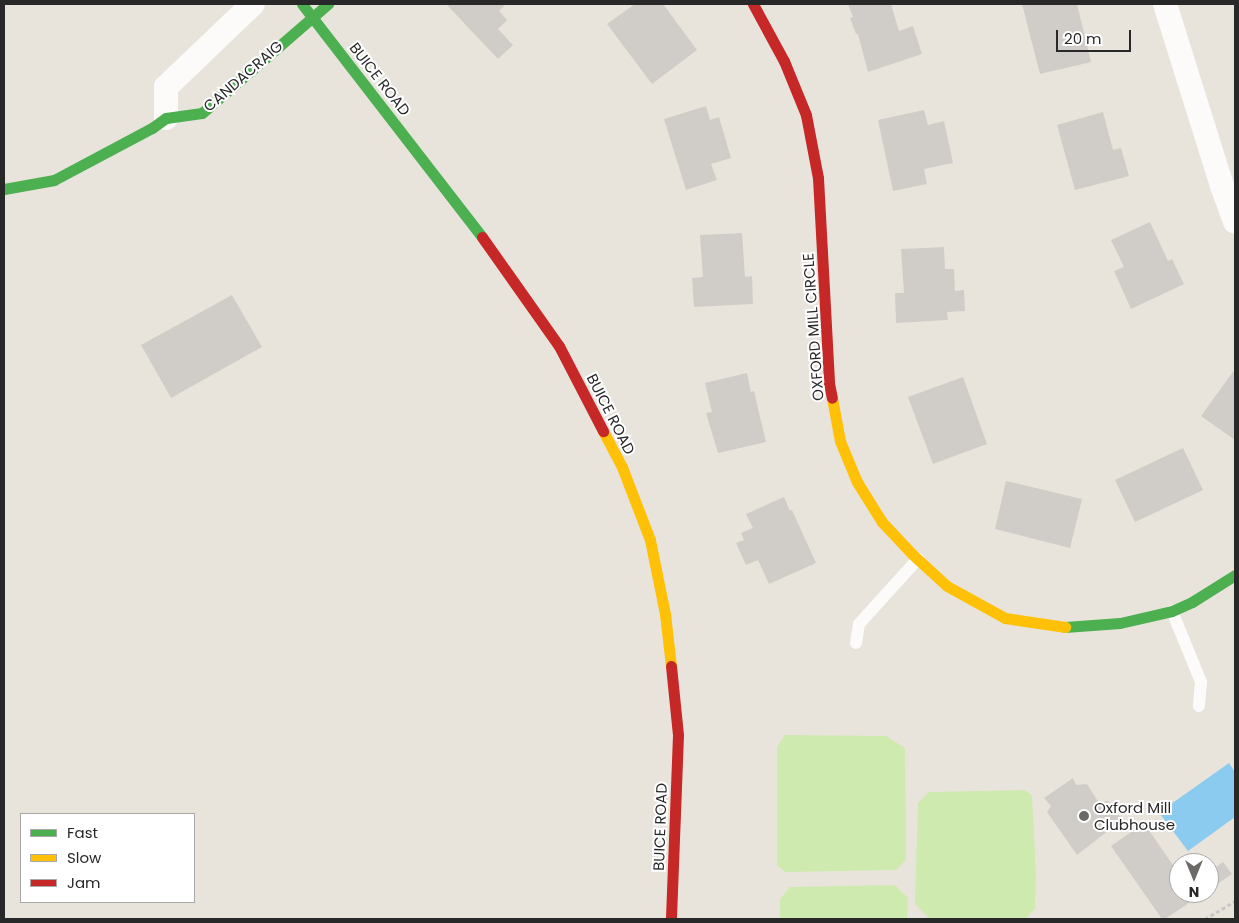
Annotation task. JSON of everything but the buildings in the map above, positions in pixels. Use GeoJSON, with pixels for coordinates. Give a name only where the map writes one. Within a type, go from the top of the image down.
{"type":"FeatureCollection","features":[{"type":"Feature","properties":{"kind":"street"},"geometry":{"type":"LineString","coordinates":[[166,118],[166,87],[253,4]]}},
{"type":"Feature","properties":{"kind":"street","name":"BUICE ROAD"},"geometry":{"type":"LineString","coordinates":[[302,4],[506,268],[559,346],[622,467],[650,540],[665,614],[674,697],[678,734],[671,919]]}},
{"type":"Feature","properties":{"kind":"street","name":"CANDACRAIG"},"geometry":{"type":"LineString","coordinates":[[4,189],[54,180],[152,128],[166,118],[202,113],[328,4]]}},
{"type":"Feature","properties":{"kind":"street","name":"OXFORD MILL CIRCLE"},"geometry":{"type":"LineString","coordinates":[[753,4],[784,61],[806,115],[818,178],[829,383],[840,441],[857,482],[882,522],[947,586],[1005,618],[1059,627],[1120,623],[1172,611],[1192,602],[1235,575]]}},
{"type":"Feature","properties":{"kind":"street"},"geometry":{"type":"LineString","coordinates":[[1164,4],[1235,222]]}},
{"type":"Feature","properties":{"kind":"lane"},"geometry":{"type":"LineString","coordinates":[[856,643],[859,624],[918,559]]}},
{"type":"Feature","properties":{"kind":"lane"},"geometry":{"type":"LineString","coordinates":[[1172,611],[1201,682],[1199,706]]}},
{"type":"Feature","properties":{"kind":"path"},"geometry":{"type":"LineString","coordinates":[[1205,919],[1235,901]]}},
{"type":"Feature","properties":{"kind":"green space"},"geometry":{"type":"Polygon","coordinates":[[[785,735],[886,736],[905,748],[906,860],[896,870],[785,872],[777,865],[777,747],[785,735]]]}},
{"type":"Feature","properties":{"kind":"green space"},"geometry":{"type":"Polygon","coordinates":[[[1024,790],[1032,795],[1036,874],[1035,908],[1026,919],[930,919],[915,904],[918,803],[929,792],[1024,790]]]}},
{"type":"Feature","properties":{"kind":"green space"},"geometry":{"type":"Polygon","coordinates":[[[895,885],[908,898],[907,919],[780,919],[780,899],[790,887],[895,885]]]}},
{"type":"Feature","properties":{"kind":"water"},"geometry":{"type":"Polygon","coordinates":[[[1229,763],[1235,772],[1235,817],[1188,851],[1154,806],[1159,802],[1164,809],[1229,763]]]}},
{"type":"Feature","properties":{"kind":"traffic: fast"},"geometry":{"type":"LineString","coordinates":[[302,4],[482,237]]}},
{"type":"Feature","properties":{"kind":"traffic: fast"},"geometry":{"type":"LineString","coordinates":[[4,189],[54,180],[152,128],[166,118],[202,113],[328,4]]}},
{"type":"Feature","properties":{"kind":"traffic: fast"},"geometry":{"type":"LineString","coordinates":[[1065,627],[1120,623],[1172,611],[1192,602],[1235,575]]}},
{"type":"Feature","properties":{"kind":"traffic: slow"},"geometry":{"type":"LineString","coordinates":[[832,398],[840,441],[857,482],[882,522],[912,554],[947,586],[1005,618],[1065,627]]}},
{"type":"Feature","properties":{"kind":"traffic: slow"},"geometry":{"type":"LineString","coordinates":[[603,431],[622,467],[650,540],[665,614],[671,666]]}},
{"type":"Feature","properties":{"kind":"traffic: jam"},"geometry":{"type":"LineString","coordinates":[[753,4],[784,61],[806,115],[818,178],[829,383],[832,398]]}},
{"type":"Feature","properties":{"kind":"traffic: jam"},"geometry":{"type":"LineString","coordinates":[[482,237],[559,346],[603,431]]}},
{"type":"Feature","properties":{"kind":"traffic: jam"},"geometry":{"type":"LineString","coordinates":[[671,666],[678,735],[671,919]]}},
{"type":"Feature","properties":{"kind":"place","name":"Oxford Mill Clubhouse"},"geometry":{"type":"Point","coordinates":[1084,816]}}]}
